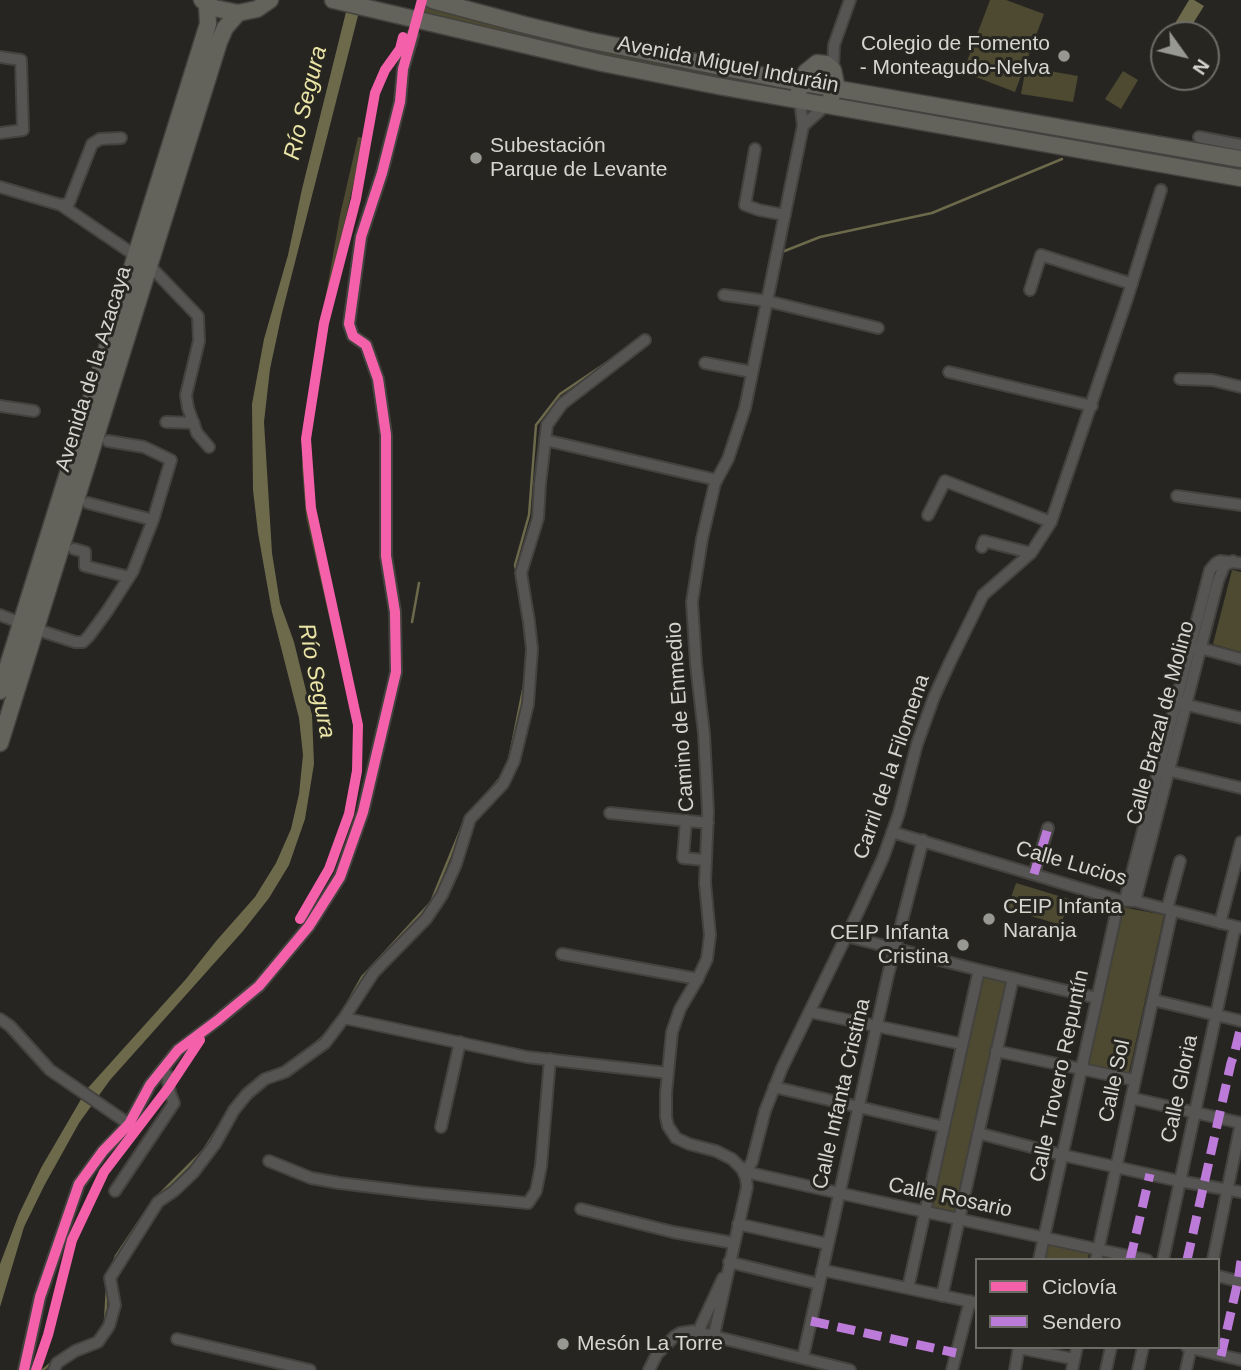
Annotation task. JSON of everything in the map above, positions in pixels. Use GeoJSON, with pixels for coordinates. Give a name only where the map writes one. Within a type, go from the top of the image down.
{"type":"FeatureCollection","features":[{"type":"Feature","properties":{"kind":"main road"},"geometry":{"type":"LineString","coordinates":[[205,2],[222,11],[237,13],[257,9],[270,0]]}},
{"type":"Feature","properties":{"kind":"main road","name":"Avenida Miguel Induráin"},"geometry":{"type":"LineString","coordinates":[[334,0],[602,63],[800,102],[1241,178]]}},
{"type":"Feature","properties":{"kind":"main road","name":"Avenida Miguel Induráin"},"geometry":{"type":"LineString","coordinates":[[432,0],[601,43],[800,83],[1241,159]]}},
{"type":"Feature","properties":{"kind":"main road","name":"Avenida de la Azacaya"},"geometry":{"type":"LineString","coordinates":[[143,260],[208,24],[205,2]]}},
{"type":"Feature","properties":{"kind":"main road","name":"Avenida de la Azacaya"},"geometry":{"type":"LineString","coordinates":[[0,743],[28,626],[143,260],[219,42],[225,28],[237,13]]}},
{"type":"Feature","properties":{"kind":"main road"},"geometry":{"type":"LineString","coordinates":[[800,102],[800,83],[806,72],[817,63],[826,64],[833,70],[836,84],[825,106]]}},
{"type":"Feature","properties":{"kind":"main road","name":"Avenida de la Azacaya"},"geometry":{"type":"LineString","coordinates":[[0,691],[28,626]]}},
{"type":"Feature","properties":{"kind":"street"},"geometry":{"type":"LineString","coordinates":[[833,70],[834,46],[850,0]]}},
{"type":"Feature","properties":{"kind":"street"},"geometry":{"type":"LineString","coordinates":[[24,1370],[40,1297],[79,1184],[103,1151],[129,1124],[150,1085],[178,1050],[259,986],[309,926],[341,877],[366,799],[396,672],[395,612],[386,556],[387,435],[378,379],[366,345],[353,336],[349,324],[361,237],[382,173],[400,102],[403,69],[413,35]]}},
{"type":"Feature","properties":{"kind":"street"},"geometry":{"type":"LineString","coordinates":[[817,63],[834,46]]}},
{"type":"Feature","properties":{"kind":"street"},"geometry":{"type":"LineString","coordinates":[[0,57],[21,60],[23,130],[0,133]]}},
{"type":"Feature","properties":{"kind":"street","name":"Camino de Enmedio"},"geometry":{"type":"LineString","coordinates":[[745,1172],[739,1164],[724,1154],[682,1142],[672,1133],[666,1117],[668,1073],[675,1021],[707,959],[710,935],[705,883],[708,823],[704,734],[692,602],[702,539],[717,480],[728,459],[745,408],[803,126],[800,102]]}},
{"type":"Feature","properties":{"kind":"street"},"geometry":{"type":"LineString","coordinates":[[803,126],[825,106]]}},
{"type":"Feature","properties":{"kind":"street"},"geometry":{"type":"LineString","coordinates":[[1199,137],[1241,145]]}},
{"type":"Feature","properties":{"kind":"street"},"geometry":{"type":"LineString","coordinates":[[61,205],[69,203],[92,144],[100,139],[121,138]]}},
{"type":"Feature","properties":{"kind":"street"},"geometry":{"type":"LineString","coordinates":[[755,149],[745,205],[785,215]]}},
{"type":"Feature","properties":{"kind":"street"},"geometry":{"type":"LineString","coordinates":[[0,187],[61,205],[143,260],[198,316],[199,341],[186,395],[197,433],[209,447]]}},
{"type":"Feature","properties":{"kind":"street","name":"Carril de la Filomena"},"geometry":{"type":"LineString","coordinates":[[745,1172],[752,1162],[774,1087],[883,858],[934,697],[983,595],[1031,553],[1051,522],[1092,406],[1161,190]]}},
{"type":"Feature","properties":{"kind":"street"},"geometry":{"type":"LineString","coordinates":[[1030,290],[1041,255],[1132,284]]}},
{"type":"Feature","properties":{"kind":"street"},"geometry":{"type":"LineString","coordinates":[[724,295],[767,301],[878,328]]}},
{"type":"Feature","properties":{"kind":"street"},"geometry":{"type":"LineString","coordinates":[[54,1370],[57,1363],[75,1351],[98,1342],[109,1326],[115,1305],[110,1278],[158,1202],[193,1173],[247,1094],[265,1079],[285,1072],[307,1058],[325,1043],[374,972],[411,936],[442,895],[456,864],[470,819],[503,784],[514,761],[528,704],[532,649],[522,573],[538,518],[547,425],[562,404],[645,340]]}},
{"type":"Feature","properties":{"kind":"street"},"geometry":{"type":"LineString","coordinates":[[705,363],[752,372]]}},
{"type":"Feature","properties":{"kind":"street"},"geometry":{"type":"LineString","coordinates":[[949,372],[1092,406]]}},
{"type":"Feature","properties":{"kind":"street"},"geometry":{"type":"LineString","coordinates":[[1180,379],[1212,380],[1241,387]]}},
{"type":"Feature","properties":{"kind":"street"},"geometry":{"type":"LineString","coordinates":[[0,406],[34,411]]}},
{"type":"Feature","properties":{"kind":"street"},"geometry":{"type":"LineString","coordinates":[[166,422],[194,424]]}},
{"type":"Feature","properties":{"kind":"street"},"geometry":{"type":"LineString","coordinates":[[545,440],[717,480]]}},
{"type":"Feature","properties":{"kind":"street"},"geometry":{"type":"LineString","coordinates":[[0,615],[75,642],[83,642],[102,619],[129,577],[153,520],[171,460],[144,447],[107,441]]}},
{"type":"Feature","properties":{"kind":"street"},"geometry":{"type":"LineString","coordinates":[[928,515],[945,481],[1051,522]]}},
{"type":"Feature","properties":{"kind":"street"},"geometry":{"type":"LineString","coordinates":[[1177,496],[1241,505]]}},
{"type":"Feature","properties":{"kind":"street"},"geometry":{"type":"LineString","coordinates":[[88,503],[153,520]]}},
{"type":"Feature","properties":{"kind":"street"},"geometry":{"type":"LineString","coordinates":[[982,547],[984,541],[1031,553]]}},
{"type":"Feature","properties":{"kind":"street"},"geometry":{"type":"LineString","coordinates":[[74,549],[85,552],[85,566],[129,577]]}},
{"type":"Feature","properties":{"kind":"street","name":"Calle Trovero Repuntín"},"geometry":{"type":"LineString","coordinates":[[1039,1258],[1097,998],[1164,769],[1195,647],[1210,570],[1220,561],[1237,562]]}},
{"type":"Feature","properties":{"kind":"street"},"geometry":{"type":"LineString","coordinates":[[1195,647],[1241,659]]}},
{"type":"Feature","properties":{"kind":"street"},"geometry":{"type":"LineString","coordinates":[[1181,703],[1241,718]]}},
{"type":"Feature","properties":{"kind":"street"},"geometry":{"type":"LineString","coordinates":[[1164,769],[1241,789]]}},
{"type":"Feature","properties":{"kind":"street"},"geometry":{"type":"LineString","coordinates":[[610,813],[708,823]]}},
{"type":"Feature","properties":{"kind":"street"},"geometry":{"type":"LineString","coordinates":[[686,820],[683,858],[705,860]]}},
{"type":"Feature","properties":{"kind":"street"},"geometry":{"type":"LineString","coordinates":[[1034,874],[1048,828]]}},
{"type":"Feature","properties":{"kind":"street","name":"Calle Lucios"},"geometry":{"type":"LineString","coordinates":[[892,832],[1126,900],[1238,927]]}},
{"type":"Feature","properties":{"kind":"street","name":"Calle Infanta Cristina"},"geometry":{"type":"LineString","coordinates":[[803,1357],[876,1026],[923,840]]}},
{"type":"Feature","properties":{"kind":"street"},"geometry":{"type":"LineString","coordinates":[[1220,923],[1241,842]]}},
{"type":"Feature","properties":{"kind":"street","name":"Calle Sol"},"geometry":{"type":"LineString","coordinates":[[1097,1254],[1153,1000],[1180,861]]}},
{"type":"Feature","properties":{"kind":"street","name":"Calle Gloria"},"geometry":{"type":"LineString","coordinates":[[1163,1258],[1238,927]]}},
{"type":"Feature","properties":{"kind":"street"},"geometry":{"type":"LineString","coordinates":[[846,936],[1097,998]]}},
{"type":"Feature","properties":{"kind":"street"},"geometry":{"type":"LineString","coordinates":[[562,954],[698,979]]}},
{"type":"Feature","properties":{"kind":"street"},"geometry":{"type":"LineString","coordinates":[[908,1287],[979,970]]}},
{"type":"Feature","properties":{"kind":"street"},"geometry":{"type":"LineString","coordinates":[[942,1296],[1013,978]]}},
{"type":"Feature","properties":{"kind":"street"},"geometry":{"type":"LineString","coordinates":[[1153,1000],[1241,1021]]}},
{"type":"Feature","properties":{"kind":"street"},"geometry":{"type":"LineString","coordinates":[[810,1012],[962,1044]]}},
{"type":"Feature","properties":{"kind":"street"},"geometry":{"type":"LineString","coordinates":[[344,1018],[527,1057],[668,1073]]}},
{"type":"Feature","properties":{"kind":"street"},"geometry":{"type":"LineString","coordinates":[[0,1019],[10,1026],[50,1070],[129,1124]]}},
{"type":"Feature","properties":{"kind":"street"},"geometry":{"type":"LineString","coordinates":[[441,1127],[460,1042]]}},
{"type":"Feature","properties":{"kind":"street"},"geometry":{"type":"LineString","coordinates":[[996,1051],[1134,1080]]}},
{"type":"Feature","properties":{"kind":"street"},"geometry":{"type":"LineString","coordinates":[[270,1161],[311,1178],[339,1183],[528,1203],[537,1191],[541,1166],[550,1059]]}},
{"type":"Feature","properties":{"kind":"street"},"geometry":{"type":"LineString","coordinates":[[116,1191],[174,1102],[163,1069]]}},
{"type":"Feature","properties":{"kind":"street"},"geometry":{"type":"LineString","coordinates":[[774,1087],[944,1127]]}},
{"type":"Feature","properties":{"kind":"street"},"geometry":{"type":"LineString","coordinates":[[1131,1098],[1241,1123],[1213,1258]]}},
{"type":"Feature","properties":{"kind":"street"},"geometry":{"type":"LineString","coordinates":[[978,1133],[1062,1155],[1241,1192]]}},
{"type":"Feature","properties":{"kind":"street"},"geometry":{"type":"LineString","coordinates":[[714,1335],[747,1187],[745,1172]]}},
{"type":"Feature","properties":{"kind":"street","name":"Calle Rosario"},"geometry":{"type":"LineString","coordinates":[[745,1172],[1044,1238],[1097,1254],[1130,1258]]}},
{"type":"Feature","properties":{"kind":"street"},"geometry":{"type":"LineString","coordinates":[[581,1209],[673,1232],[734,1243]]}},
{"type":"Feature","properties":{"kind":"street"},"geometry":{"type":"LineString","coordinates":[[738,1224],[828,1244]]}},
{"type":"Feature","properties":{"kind":"street"},"geometry":{"type":"LineString","coordinates":[[729,1262],[819,1284]]}},
{"type":"Feature","properties":{"kind":"street"},"geometry":{"type":"LineString","coordinates":[[698,1332],[729,1262]]}},
{"type":"Feature","properties":{"kind":"street"},"geometry":{"type":"LineString","coordinates":[[822,1270],[973,1302],[952,1370]]}},
{"type":"Feature","properties":{"kind":"street"},"geometry":{"type":"LineString","coordinates":[[1220,1277],[1241,1282]]}},
{"type":"Feature","properties":{"kind":"street"},"geometry":{"type":"LineString","coordinates":[[649,1370],[657,1354],[675,1336],[687,1332],[714,1335],[850,1370]]}},
{"type":"Feature","properties":{"kind":"street"},"geometry":{"type":"LineString","coordinates":[[177,1339],[310,1370]]}},
{"type":"Feature","properties":{"kind":"street"},"geometry":{"type":"LineString","coordinates":[[1014,1370],[1019,1349]]}},
{"type":"Feature","properties":{"kind":"street"},"geometry":{"type":"LineString","coordinates":[[1024,1349],[1074,1359]]}},
{"type":"Feature","properties":{"kind":"street"},"geometry":{"type":"LineString","coordinates":[[1107,1370],[1111,1349]]}},
{"type":"Feature","properties":{"kind":"street"},"geometry":{"type":"LineString","coordinates":[[1138,1370],[1143,1349]]}},
{"type":"Feature","properties":{"kind":"street"},"geometry":{"type":"LineString","coordinates":[[1186,1370],[1190,1349]]}},
{"type":"Feature","properties":{"kind":"street"},"geometry":{"type":"LineString","coordinates":[[1194,1349],[1241,1360]]}},
{"type":"Feature","properties":{"kind":"shaded area"},"geometry":{"type":"Polygon","coordinates":[[[349,0],[362,0],[282,313],[270,369],[264,422],[272,553],[280,603],[294,642],[312,715],[314,764],[305,819],[289,865],[269,898],[243,931],[110,1080],[79,1123],[24,1227],[0,1307],[0,1264],[19,1214],[41,1168],[87,1089],[255,897],[276,863],[291,829],[299,794],[303,755],[299,718],[272,612],[258,533],[253,490],[252,404],[264,339],[288,255],[349,0]]]}},
{"type":"Feature","properties":{"kind":"shaded area"},"geometry":{"type":"Polygon","coordinates":[[[990,0],[1006,0],[1044,14],[1015,92],[963,72],[990,0]]]}},
{"type":"Feature","properties":{"kind":"shaded area"},"geometry":{"type":"Polygon","coordinates":[[[1189,0],[1204,6],[1195,21],[1176,21],[1189,0]]]}},
{"type":"Feature","properties":{"kind":"shaded area"},"geometry":{"type":"Polygon","coordinates":[[[417,2],[515,30],[795,88],[793,94],[415,14],[417,2]]]}},
{"type":"Feature","properties":{"kind":"shaded area"},"geometry":{"type":"Polygon","coordinates":[[[1026,67],[1078,76],[1073,102],[1021,94],[1026,67]]]}},
{"type":"Feature","properties":{"kind":"shaded area"},"geometry":{"type":"Polygon","coordinates":[[[1123,71],[1138,80],[1121,109],[1105,99],[1123,71]]]}},
{"type":"Feature","properties":{"kind":"shaded area"},"geometry":{"type":"Polygon","coordinates":[[[845,98],[1241,166],[1241,170],[845,102],[845,98]]]}},
{"type":"Feature","properties":{"kind":"shaded area"},"geometry":{"type":"Polygon","coordinates":[[[358,137],[364,138],[326,304],[307,419],[304,465],[309,510],[343,668],[341,669],[306,517],[302,468],[304,420],[340,215],[358,137]]]}},
{"type":"Feature","properties":{"kind":"shaded area"},"geometry":{"type":"Polygon","coordinates":[[[1232,570],[1241,572],[1241,652],[1213,644],[1232,570]]]}},
{"type":"Feature","properties":{"kind":"shaded area"},"geometry":{"type":"Polygon","coordinates":[[[1016,883],[1069,899],[1061,925],[1007,909],[1016,883]]]}},
{"type":"Feature","properties":{"kind":"shaded area"},"geometry":{"type":"Polygon","coordinates":[[[1122,907],[1164,915],[1128,1077],[1086,1068],[1122,907]]]}},
{"type":"Feature","properties":{"kind":"shaded area"},"geometry":{"type":"Polygon","coordinates":[[[982,975],[1006,981],[956,1214],[931,1208],[982,975]]]}},
{"type":"Feature","properties":{"kind":"shaded area"},"geometry":{"type":"Polygon","coordinates":[[[1048,1244],[1089,1252],[1088,1258],[1044,1258],[1048,1244]]]}},
{"type":"Feature","properties":{"kind":"waterway"},"geometry":{"type":"LineString","coordinates":[[782,252],[820,237],[932,213],[1062,159]]}},
{"type":"Feature","properties":{"kind":"waterway"},"geometry":{"type":"LineString","coordinates":[[517,574],[515,565],[529,515],[536,425],[560,394],[609,361]]}},
{"type":"Feature","properties":{"kind":"waterway"},"geometry":{"type":"LineString","coordinates":[[412,622],[419,583]]}},
{"type":"Feature","properties":{"kind":"waterway"},"geometry":{"type":"LineString","coordinates":[[509,760],[525,680]]}},
{"type":"Feature","properties":{"kind":"waterway"},"geometry":{"type":"LineString","coordinates":[[484,797],[500,778]]}},
{"type":"Feature","properties":{"kind":"waterway"},"geometry":{"type":"LineString","coordinates":[[345,1007],[362,977],[431,902],[463,824]]}},
{"type":"Feature","properties":{"kind":"waterway"},"geometry":{"type":"LineString","coordinates":[[312,1046],[325,1035]]}},
{"type":"Feature","properties":{"kind":"waterway"},"geometry":{"type":"LineString","coordinates":[[157,1197],[203,1151],[221,1123]]}},
{"type":"Feature","properties":{"kind":"waterway"},"geometry":{"type":"LineString","coordinates":[[113,1264],[148,1208]]}},
{"type":"Feature","properties":{"kind":"waterway"},"geometry":{"type":"LineString","coordinates":[[105,1323],[107,1287]]}},
{"type":"Feature","properties":{"kind":"waterway"},"geometry":{"type":"LineString","coordinates":[[43,1370],[62,1354]]}},
{"type":"Feature","properties":{"kind":"tunnel"},"geometry":{"type":"LineString","coordinates":[[413,35],[422,0]]}},
{"type":"Feature","properties":{"kind":"marked path"},"geometry":{"type":"LineString","coordinates":[[1034,874],[1048,828]]}},
{"type":"Feature","properties":{"kind":"marked path"},"geometry":{"type":"LineString","coordinates":[[1187,1258],[1241,1026]]}},
{"type":"Feature","properties":{"kind":"marked path"},"geometry":{"type":"LineString","coordinates":[[1130,1258],[1150,1174]]}},
{"type":"Feature","properties":{"kind":"marked path"},"geometry":{"type":"LineString","coordinates":[[1221,1356],[1241,1261]]}},
{"type":"Feature","properties":{"kind":"marked path"},"geometry":{"type":"LineString","coordinates":[[811,1321],[956,1353]]}},
{"type":"Feature","properties":{"kind":"cycle path"},"geometry":{"type":"LineString","coordinates":[[24,1370],[40,1297],[79,1184],[103,1151],[129,1124],[150,1085],[178,1050],[259,986],[309,926],[340,877],[363,812],[396,672],[395,612],[386,556],[386,435],[378,379],[366,345],[353,336],[349,324],[361,237],[382,173],[400,102],[403,69],[422,0]]}},
{"type":"Feature","properties":{"kind":"cycle path"},"geometry":{"type":"LineString","coordinates":[[300,919],[329,869],[349,814],[357,771],[358,725],[311,508],[306,439],[324,323],[356,199],[375,93],[385,70],[400,49],[403,37]]}},
{"type":"Feature","properties":{"kind":"cycle path"},"geometry":{"type":"LineString","coordinates":[[36,1370],[48,1335],[72,1240],[104,1172],[169,1087],[200,1040]]}},
{"type":"Feature","properties":{"kind":"place","name":"Colegio de Fomento - Monteagudo-Nelva"},"geometry":{"type":"Point","coordinates":[1064,56]}},
{"type":"Feature","properties":{"kind":"place","name":"Subestación Parque de Levante"},"geometry":{"type":"Point","coordinates":[476,158]}},
{"type":"Feature","properties":{"kind":"place","name":"CEIP Infanta Naranja"},"geometry":{"type":"Point","coordinates":[989,919]}},
{"type":"Feature","properties":{"kind":"place","name":"CEIP Infanta Cristina"},"geometry":{"type":"Point","coordinates":[963,945]}},
{"type":"Feature","properties":{"kind":"place","name":"Mesón La Torre"},"geometry":{"type":"Point","coordinates":[563,1344]}},
{"type":"Feature","properties":{"kind":"water label","name":"Río Segura"},"geometry":{"type":"Point","coordinates":[306,103]}},
{"type":"Feature","properties":{"kind":"water label","name":"Río Segura"},"geometry":{"type":"Point","coordinates":[316,681]}}]}
